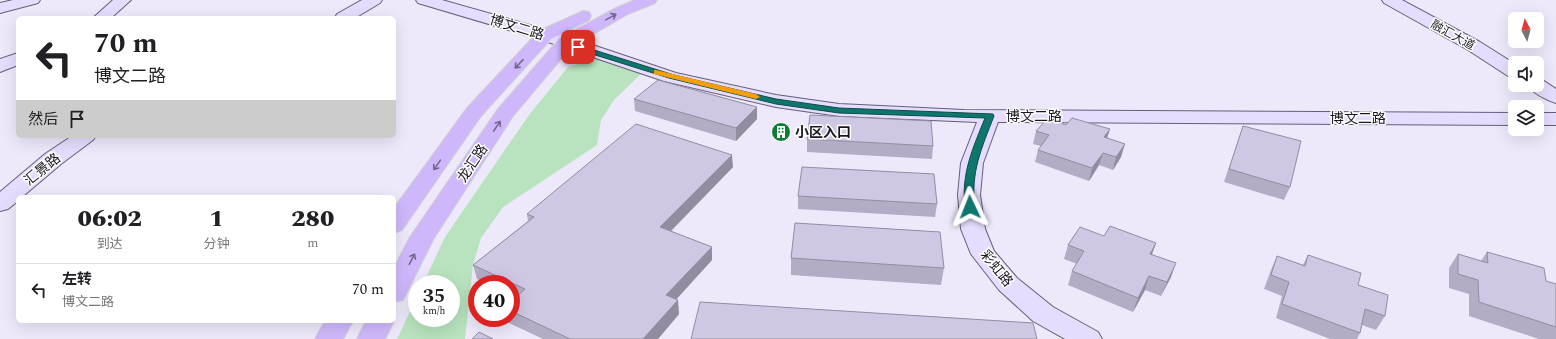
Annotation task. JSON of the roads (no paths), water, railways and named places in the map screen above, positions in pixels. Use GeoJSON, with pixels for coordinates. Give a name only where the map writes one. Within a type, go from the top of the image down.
{"type":"FeatureCollection","features":[{"type":"Feature","properties":{"kind":"main road"},"geometry":{"type":"LineString","coordinates":[[555,39],[619,0]]}},
{"type":"Feature","properties":{"kind":"main road"},"geometry":{"type":"LineString","coordinates":[[555,39],[649,0]]}},
{"type":"Feature","properties":{"kind":"main road","name":"龙汇路"},"geometry":{"type":"LineString","coordinates":[[396,222],[474,112],[555,39]]}},
{"type":"Feature","properties":{"kind":"main road","name":"龙汇路"},"geometry":{"type":"LineString","coordinates":[[396,289],[422,237],[555,39]]}},
{"type":"Feature","properties":{"kind":"main road"},"geometry":{"type":"LineString","coordinates":[[329,339],[338,323]]}},
{"type":"Feature","properties":{"kind":"main road"},"geometry":{"type":"LineString","coordinates":[[371,339],[379,323]]}},
{"type":"Feature","properties":{"kind":"street"},"geometry":{"type":"LineString","coordinates":[[0,8],[32,0]]}},
{"type":"Feature","properties":{"kind":"street"},"geometry":{"type":"LineString","coordinates":[[103,16],[123,0]]}},
{"type":"Feature","properties":{"kind":"street"},"geometry":{"type":"LineString","coordinates":[[346,16],[374,0]]}},
{"type":"Feature","properties":{"kind":"street","name":"博文二路"},"geometry":{"type":"LineString","coordinates":[[424,0],[555,39],[671,77],[776,101],[839,110],[990,116],[1508,119]]}},
{"type":"Feature","properties":{"kind":"street","name":"融汇大道"},"geometry":{"type":"LineString","coordinates":[[1390,0],[1474,46],[1508,68]]}},
{"type":"Feature","properties":{"kind":"street","name":"融汇大道"},"geometry":{"type":"LineString","coordinates":[[1408,0],[1508,56]]}},
{"type":"Feature","properties":{"kind":"street"},"geometry":{"type":"LineString","coordinates":[[0,66],[16,59]]}},
{"type":"Feature","properties":{"kind":"street"},"geometry":{"type":"LineString","coordinates":[[1544,76],[1556,84]]}},
{"type":"Feature","properties":{"kind":"street"},"geometry":{"type":"LineString","coordinates":[[1544,89],[1556,97]]}},
{"type":"Feature","properties":{"kind":"street","name":"彩虹路"},"geometry":{"type":"LineString","coordinates":[[990,116],[972,163],[968,195],[973,229],[982,254],[1008,284],[1043,314],[1088,339]]}},
{"type":"Feature","properties":{"kind":"street"},"geometry":{"type":"LineString","coordinates":[[1544,119],[1556,119]]}},
{"type":"Feature","properties":{"kind":"street","name":"汇景路"},"geometry":{"type":"LineString","coordinates":[[0,204],[53,159],[83,138]]}},
{"type":"Feature","properties":{"kind":"place","name":"小区入口"},"geometry":{"type":"Point","coordinates":[781,132]}}]}
